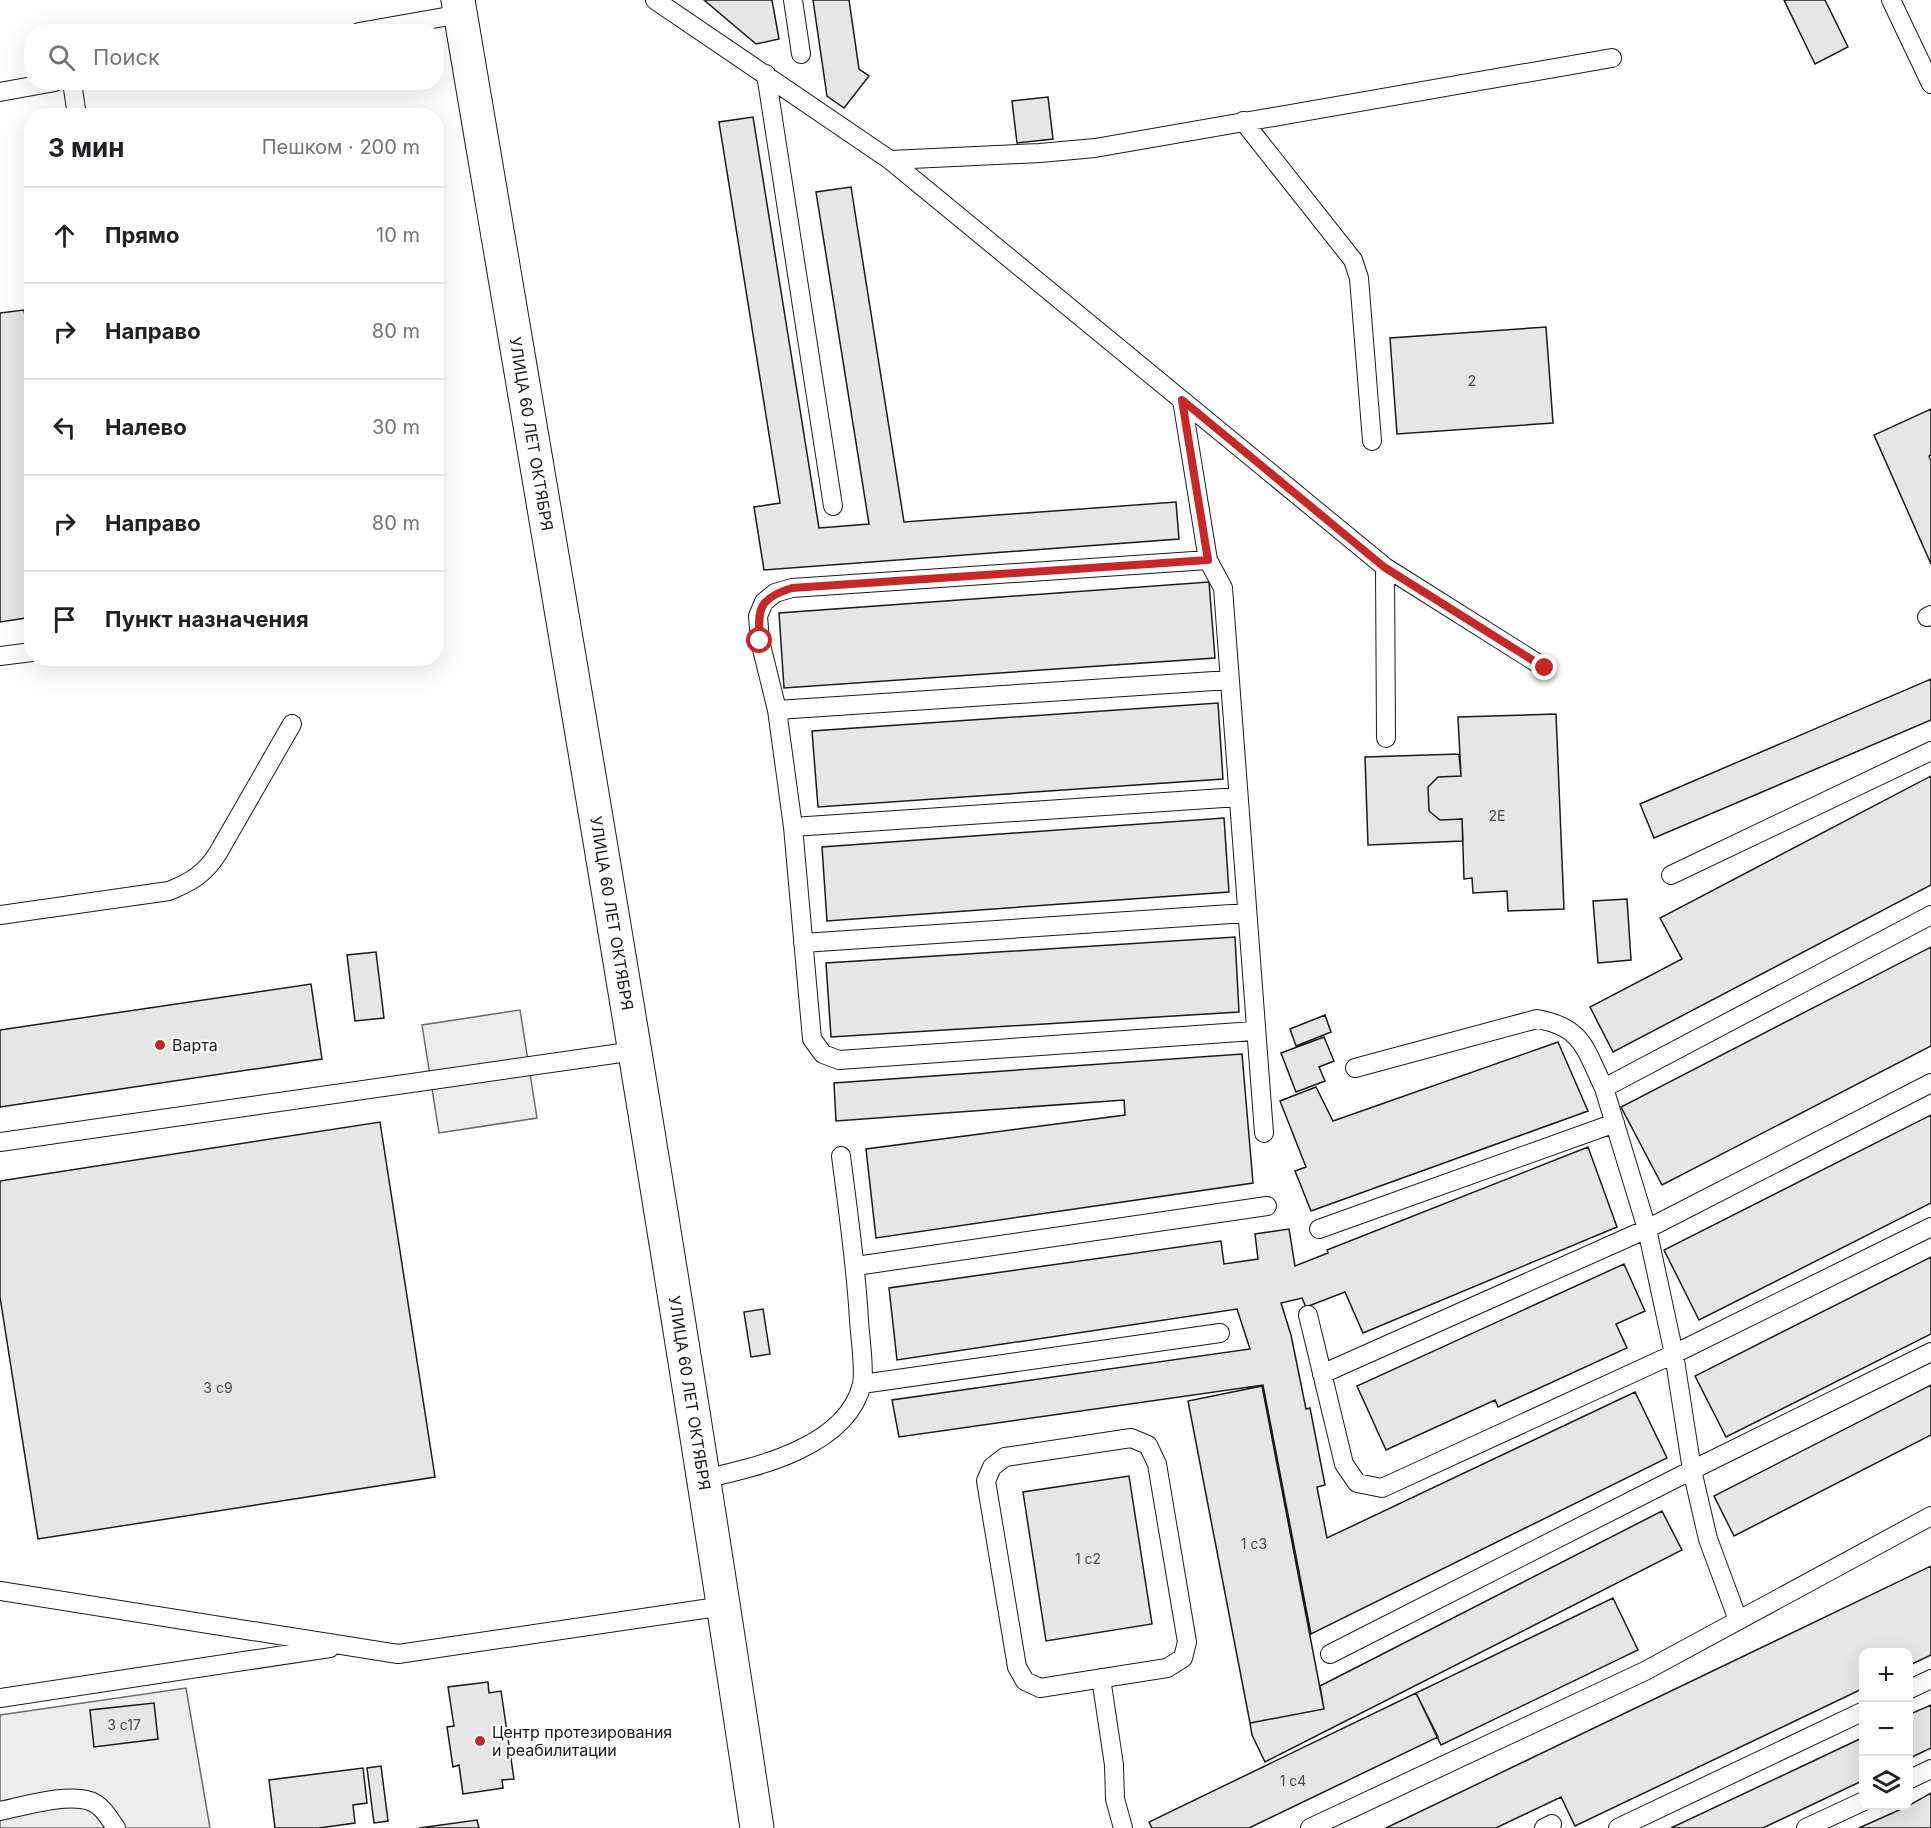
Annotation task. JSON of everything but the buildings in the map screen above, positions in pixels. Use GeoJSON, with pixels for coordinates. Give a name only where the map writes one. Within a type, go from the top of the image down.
{"type":"FeatureCollection","features":[{"type":"Feature","properties":{"kind":"main road","name":"УЛИЦА 60 ЛЕТ ОКТЯБРЯ"},"geometry":{"type":"LineString","coordinates":[[459,7],[635,1051],[724,1606],[757,1828]]}},
{"type":"Feature","properties":{"kind":"lane"},"geometry":{"type":"LineString","coordinates":[[655,0],[890,160],[1384,567],[1545,668]]}},
{"type":"Feature","properties":{"kind":"lane"},"geometry":{"type":"LineString","coordinates":[[793,0],[801,54]]}},
{"type":"Feature","properties":{"kind":"lane"},"geometry":{"type":"LineString","coordinates":[[1891,0],[1931,84]]}},
{"type":"Feature","properties":{"kind":"lane"},"geometry":{"type":"LineString","coordinates":[[390,24],[459,7]]}},
{"type":"Feature","properties":{"kind":"lane"},"geometry":{"type":"LineString","coordinates":[[890,160],[1095,148],[1243,120],[1612,58]]}},
{"type":"Feature","properties":{"kind":"lane"},"geometry":{"type":"LineString","coordinates":[[766,74],[833,506]]}},
{"type":"Feature","properties":{"kind":"lane"},"geometry":{"type":"LineString","coordinates":[[0,92],[24,88]]}},
{"type":"Feature","properties":{"kind":"lane"},"geometry":{"type":"LineString","coordinates":[[73,90],[76,108]]}},
{"type":"Feature","properties":{"kind":"lane"},"geometry":{"type":"LineString","coordinates":[[1243,120],[1353,260],[1359,278],[1372,441]]}},
{"type":"Feature","properties":{"kind":"lane"},"geometry":{"type":"LineString","coordinates":[[1182,400],[1208,560],[1223,588],[1254,1031],[1264,1132]]}},
{"type":"Feature","properties":{"kind":"lane"},"geometry":{"type":"LineString","coordinates":[[1208,560],[792,588],[775,593],[764,602],[758,616],[760,641],[777,710],[794,827],[812,1039],[823,1054],[839,1060],[1254,1031]]}},
{"type":"Feature","properties":{"kind":"lane"},"geometry":{"type":"LineString","coordinates":[[1384,567],[1386,738]]}},
{"type":"Feature","properties":{"kind":"lane"},"geometry":{"type":"LineString","coordinates":[[0,656],[24,653]]}},
{"type":"Feature","properties":{"kind":"lane"},"geometry":{"type":"LineString","coordinates":[[777,710],[1229,680]]}},
{"type":"Feature","properties":{"kind":"lane"},"geometry":{"type":"LineString","coordinates":[[0,915],[169,891],[192,882],[206,871],[218,853],[292,724]]}},
{"type":"Feature","properties":{"kind":"lane"},"geometry":{"type":"LineString","coordinates":[[1671,874],[1931,751]]}},
{"type":"Feature","properties":{"kind":"lane"},"geometry":{"type":"LineString","coordinates":[[794,827],[1238,797]]}},
{"type":"Feature","properties":{"kind":"lane"},"geometry":{"type":"LineString","coordinates":[[803,943],[1246,913]]}},
{"type":"Feature","properties":{"kind":"lane"},"geometry":{"type":"LineString","coordinates":[[1604,1088],[1931,915]]}},
{"type":"Feature","properties":{"kind":"lane"},"geometry":{"type":"LineString","coordinates":[[1355,1068],[1537,1019],[1557,1022],[1578,1035],[1604,1088],[1647,1229],[1674,1354],[1692,1470],[1708,1539],[1738,1620]]}},
{"type":"Feature","properties":{"kind":"lane"},"geometry":{"type":"LineString","coordinates":[[0,1142],[635,1051]]}},
{"type":"Feature","properties":{"kind":"lane"},"geometry":{"type":"LineString","coordinates":[[1322,1374],[1647,1229],[1931,1083]]}},
{"type":"Feature","properties":{"kind":"lane"},"geometry":{"type":"LineString","coordinates":[[1319,1229],[1615,1123]]}},
{"type":"Feature","properties":{"kind":"lane"},"geometry":{"type":"LineString","coordinates":[[704,1479],[758,1467],[790,1454],[827,1433],[849,1412],[862,1384],[856,1266],[840,1156]]}},
{"type":"Feature","properties":{"kind":"lane"},"geometry":{"type":"LineString","coordinates":[[856,1266],[1267,1206]]}},
{"type":"Feature","properties":{"kind":"lane"},"geometry":{"type":"LineString","coordinates":[[1308,1315],[1344,1464],[1357,1483],[1382,1488],[1674,1354],[1931,1227]]}},
{"type":"Feature","properties":{"kind":"lane"},"geometry":{"type":"LineString","coordinates":[[862,1384],[1220,1333]]}},
{"type":"Feature","properties":{"kind":"lane"},"geometry":{"type":"LineString","coordinates":[[1330,1654],[1692,1470],[1931,1352]]}},
{"type":"Feature","properties":{"kind":"lane"},"geometry":{"type":"LineString","coordinates":[[1131,1438],[1148,1445],[1157,1464],[1187,1642],[1183,1658],[1167,1668],[1101,1678],[1040,1688],[1026,1681],[1021,1674],[1017,1667],[986,1481],[992,1467],[1005,1457],[1131,1438]]}},
{"type":"Feature","properties":{"kind":"lane"},"geometry":{"type":"LineString","coordinates":[[1310,1828],[1645,1671],[1931,1516]]}},
{"type":"Feature","properties":{"kind":"lane"},"geometry":{"type":"LineString","coordinates":[[0,1591],[398,1654],[724,1606]]}},
{"type":"Feature","properties":{"kind":"lane"},"geometry":{"type":"LineString","coordinates":[[0,1698],[348,1645]]}},
{"type":"Feature","properties":{"kind":"lane"},"geometry":{"type":"LineString","coordinates":[[1101,1678],[1114,1765],[1115,1799],[1123,1828]]}},
{"type":"Feature","properties":{"kind":"lane"},"geometry":{"type":"LineString","coordinates":[[1913,1688],[1931,1679]]}},
{"type":"Feature","properties":{"kind":"lane"},"geometry":{"type":"LineString","coordinates":[[1618,1828],[1859,1713]]}},
{"type":"Feature","properties":{"kind":"lane"},"geometry":{"type":"LineString","coordinates":[[1913,1778],[1931,1769]]}},
{"type":"Feature","properties":{"kind":"lane"},"geometry":{"type":"LineString","coordinates":[[0,1811],[69,1798],[90,1801],[106,1812],[116,1828]]}},
{"type":"Feature","properties":{"kind":"lane"},"geometry":{"type":"LineString","coordinates":[[1806,1828],[1859,1803]]}},
{"type":"Feature","properties":{"kind":"shaded area"},"geometry":{"type":"Polygon","coordinates":[[[520,1010],[537,1118],[439,1133],[422,1025],[520,1010]]]}},
{"type":"Feature","properties":{"kind":"shaded area"},"geometry":{"type":"Polygon","coordinates":[[[186,1688],[210,1828],[0,1828],[0,1715],[186,1688]]]}},
{"type":"Feature","properties":{"kind":"place","name":"Варта"},"geometry":{"type":"Point","coordinates":[160,1045]}},
{"type":"Feature","properties":{"kind":"place","name":"Центр протезирования и реабилитации"},"geometry":{"type":"Point","coordinates":[480,1741]}},
{"type":"Feature","properties":{"kind":"route"},"geometry":{"type":"LineString","coordinates":[[760,641],[758,616],[764,602],[775,593],[792,588],[1208,560],[1182,400],[1384,567],[1545,668]]}}]}
